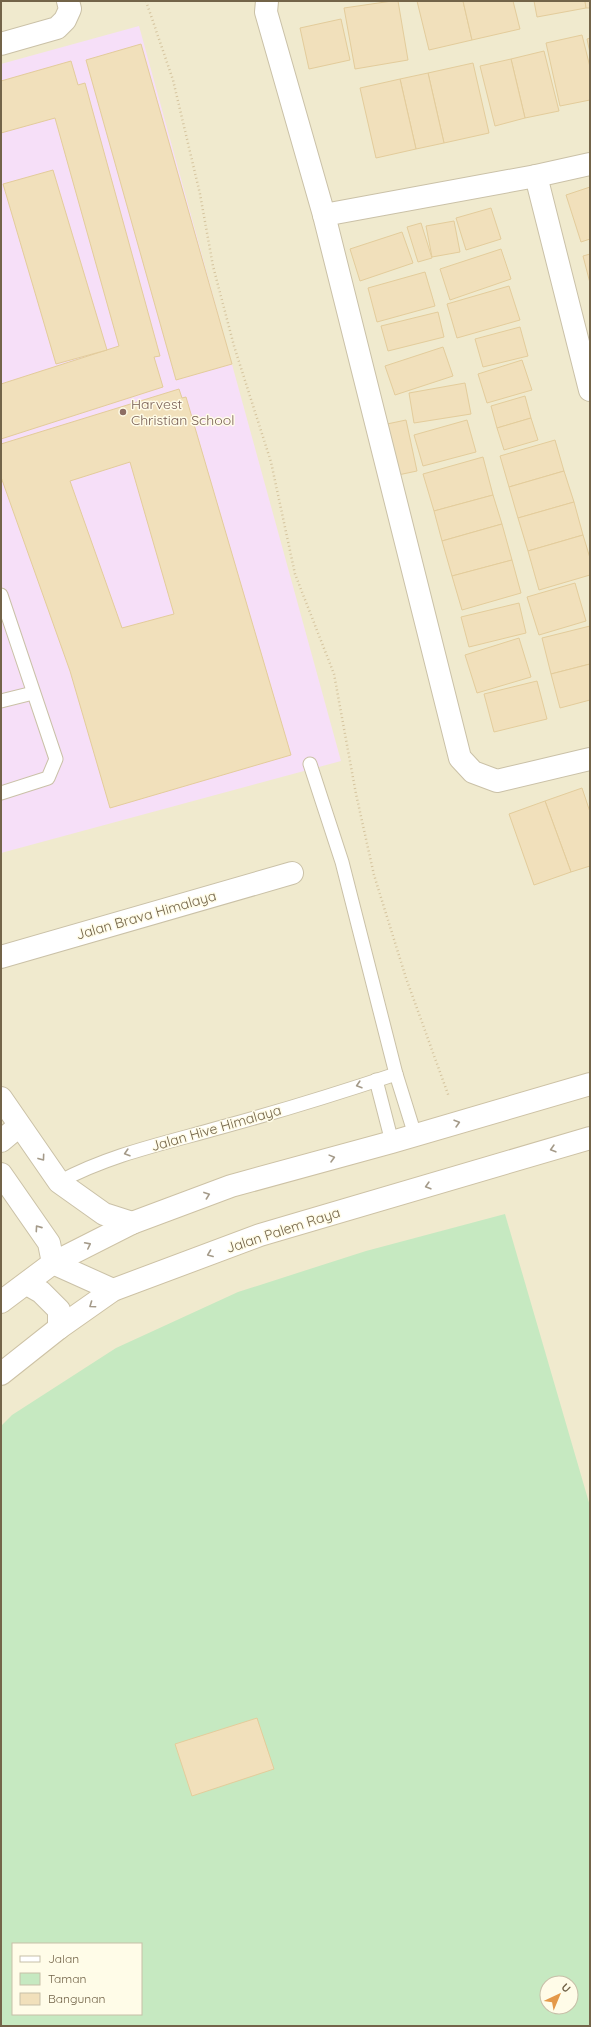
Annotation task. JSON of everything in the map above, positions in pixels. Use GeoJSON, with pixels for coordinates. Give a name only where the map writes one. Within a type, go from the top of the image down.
{"type":"FeatureCollection","features":[{"type":"Feature","properties":{"kind":"street"},"geometry":{"type":"LineString","coordinates":[[267,1],[266,12],[324,215],[460,758],[473,772],[497,781],[590,759]]}},
{"type":"Feature","properties":{"kind":"street"},"geometry":{"type":"LineString","coordinates":[[1,44],[57,28],[65,20],[69,5]]}},
{"type":"Feature","properties":{"kind":"street"},"geometry":{"type":"LineString","coordinates":[[324,215],[536,176],[590,164]]}},
{"type":"Feature","properties":{"kind":"street"},"geometry":{"type":"LineString","coordinates":[[536,176],[590,390]]}},
{"type":"Feature","properties":{"kind":"street","name":"Jalan Brava Himalaya"},"geometry":{"type":"LineString","coordinates":[[1,957],[292,874]]}},
{"type":"Feature","properties":{"kind":"street"},"geometry":{"type":"LineString","coordinates":[[1,1302],[27,1284],[53,1263],[132,1223],[231,1186],[392,1142],[590,1084]]}},
{"type":"Feature","properties":{"kind":"street"},"geometry":{"type":"LineString","coordinates":[[1,1098],[59,1182],[104,1214],[132,1223]]}},
{"type":"Feature","properties":{"kind":"street"},"geometry":{"type":"LineString","coordinates":[[1,1141],[19,1126]]}},
{"type":"Feature","properties":{"kind":"street","name":"Jalan Palem Raya"},"geometry":{"type":"LineString","coordinates":[[1,1374],[58,1328],[113,1290],[260,1235],[590,1138]]}},
{"type":"Feature","properties":{"kind":"street"},"geometry":{"type":"LineString","coordinates":[[3,1180],[49,1243],[53,1263]]}},
{"type":"Feature","properties":{"kind":"street"},"geometry":{"type":"LineString","coordinates":[[53,1263],[113,1290]]}},
{"type":"Feature","properties":{"kind":"street"},"geometry":{"type":"LineString","coordinates":[[27,1284],[41,1292],[59,1310],[58,1328]]}},
{"type":"Feature","properties":{"kind":"lane"},"geometry":{"type":"LineString","coordinates":[[1,595],[56,759],[48,778],[1,793]]}},
{"type":"Feature","properties":{"kind":"lane"},"geometry":{"type":"LineString","coordinates":[[1,701],[33,693]]}},
{"type":"Feature","properties":{"kind":"lane"},"geometry":{"type":"LineString","coordinates":[[310,764],[342,862],[396,1074],[415,1135]]}},
{"type":"Feature","properties":{"kind":"lane","name":"Jalan Hive Himalaya"},"geometry":{"type":"LineString","coordinates":[[59,1182],[87,1167],[125,1154],[225,1127],[396,1074]]}},
{"type":"Feature","properties":{"kind":"lane"},"geometry":{"type":"LineString","coordinates":[[376,1080],[392,1142]]}},
{"type":"Feature","properties":{"kind":"path"},"geometry":{"type":"LineString","coordinates":[[146,1],[173,80],[200,194],[213,266],[234,346],[271,462],[294,574],[334,674],[356,794],[374,875],[406,978],[459,1122]]}},
{"type":"Feature","properties":{"kind":"shaded area"},"geometry":{"type":"Polygon","coordinates":[[[1,1],[590,1],[590,2026],[1,2026],[1,1]]]}},
{"type":"Feature","properties":{"kind":"shaded area","name":"Harvest Christian School"},"geometry":{"type":"Polygon","coordinates":[[[139,26],[341,761],[1,853],[1,64],[139,26]]]}},
{"type":"Feature","properties":{"kind":"green space"},"geometry":{"type":"Polygon","coordinates":[[[505,1214],[590,1506],[590,2026],[1,2026],[1,1426],[12,1415],[116,1348],[238,1292],[366,1251],[505,1214]]]}},
{"type":"Feature","properties":{"kind":"building"},"geometry":{"type":"Polygon","coordinates":[[[398,1],[408,60],[355,69],[344,8],[398,1]]]}},
{"type":"Feature","properties":{"kind":"building"},"geometry":{"type":"Polygon","coordinates":[[[417,1],[463,1],[472,40],[429,50],[417,1]]]}},
{"type":"Feature","properties":{"kind":"building"},"geometry":{"type":"Polygon","coordinates":[[[463,1],[513,1],[520,29],[472,40],[463,1]]]}},
{"type":"Feature","properties":{"kind":"building"},"geometry":{"type":"Polygon","coordinates":[[[534,1],[585,1],[586,8],[537,17],[534,1]]]}},
{"type":"Feature","properties":{"kind":"building"},"geometry":{"type":"Polygon","coordinates":[[[585,1],[590,1],[590,8],[586,8],[585,1]]]}},
{"type":"Feature","properties":{"kind":"building"},"geometry":{"type":"Polygon","coordinates":[[[341,19],[350,60],[309,69],[300,28],[341,19]]]}},
{"type":"Feature","properties":{"kind":"building"},"geometry":{"type":"Polygon","coordinates":[[[582,35],[590,67],[590,100],[560,106],[546,43],[582,35]]]}},
{"type":"Feature","properties":{"kind":"building"},"geometry":{"type":"Polygon","coordinates":[[[590,38],[590,53],[587,39],[590,38]]]}},
{"type":"Feature","properties":{"kind":"building"},"geometry":{"type":"Polygon","coordinates":[[[141,44],[232,364],[176,380],[86,60],[141,44]]]}},
{"type":"Feature","properties":{"kind":"building"},"geometry":{"type":"Polygon","coordinates":[[[544,51],[559,111],[525,118],[511,59],[544,51]]]}},
{"type":"Feature","properties":{"kind":"building"},"geometry":{"type":"Polygon","coordinates":[[[511,59],[525,118],[495,126],[480,66],[511,59]]]}},
{"type":"Feature","properties":{"kind":"building"},"geometry":{"type":"Polygon","coordinates":[[[71,61],[78,85],[85,83],[160,356],[154,357],[163,387],[1,439],[1,384],[119,346],[55,118],[1,133],[1,81],[71,61]]]}},
{"type":"Feature","properties":{"kind":"building"},"geometry":{"type":"Polygon","coordinates":[[[473,63],[489,133],[444,143],[428,73],[473,63]]]}},
{"type":"Feature","properties":{"kind":"building"},"geometry":{"type":"Polygon","coordinates":[[[428,73],[444,143],[416,149],[400,79],[428,73]]]}},
{"type":"Feature","properties":{"kind":"building"},"geometry":{"type":"Polygon","coordinates":[[[400,79],[416,149],[376,158],[360,88],[400,79]]]}},
{"type":"Feature","properties":{"kind":"building"},"geometry":{"type":"Polygon","coordinates":[[[53,170],[107,350],[56,364],[3,184],[53,170]]]}},
{"type":"Feature","properties":{"kind":"building"},"geometry":{"type":"Polygon","coordinates":[[[590,187],[590,239],[581,242],[566,195],[590,187]]]}},
{"type":"Feature","properties":{"kind":"building"},"geometry":{"type":"Polygon","coordinates":[[[491,208],[501,239],[466,250],[456,218],[491,208]]]}},
{"type":"Feature","properties":{"kind":"building"},"geometry":{"type":"Polygon","coordinates":[[[454,221],[460,252],[432,257],[426,226],[454,221]]]}},
{"type":"Feature","properties":{"kind":"building"},"geometry":{"type":"Polygon","coordinates":[[[421,223],[432,258],[418,262],[407,227],[421,223]]]}},
{"type":"Feature","properties":{"kind":"building"},"geometry":{"type":"Polygon","coordinates":[[[402,232],[413,263],[360,281],[350,249],[402,232]]]}},
{"type":"Feature","properties":{"kind":"building"},"geometry":{"type":"Polygon","coordinates":[[[501,249],[511,279],[450,300],[440,269],[501,249]]]}},
{"type":"Feature","properties":{"kind":"building"},"geometry":{"type":"Polygon","coordinates":[[[590,254],[590,283],[583,256],[590,254]]]}},
{"type":"Feature","properties":{"kind":"building"},"geometry":{"type":"Polygon","coordinates":[[[425,272],[435,306],[377,322],[368,288],[425,272]]]}},
{"type":"Feature","properties":{"kind":"building"},"geometry":{"type":"Polygon","coordinates":[[[509,286],[520,320],[457,338],[447,304],[509,286]]]}},
{"type":"Feature","properties":{"kind":"building"},"geometry":{"type":"Polygon","coordinates":[[[438,312],[444,337],[388,351],[381,326],[438,312]]]}},
{"type":"Feature","properties":{"kind":"building"},"geometry":{"type":"Polygon","coordinates":[[[520,327],[528,356],[483,367],[475,339],[520,327]]]}},
{"type":"Feature","properties":{"kind":"building"},"geometry":{"type":"Polygon","coordinates":[[[443,347],[453,376],[395,395],[385,366],[443,347]]]}},
{"type":"Feature","properties":{"kind":"building"},"geometry":{"type":"Polygon","coordinates":[[[522,360],[532,390],[487,403],[478,374],[522,360]]]}},
{"type":"Feature","properties":{"kind":"building"},"geometry":{"type":"Polygon","coordinates":[[[465,383],[471,414],[414,423],[409,393],[465,383]]]}},
{"type":"Feature","properties":{"kind":"building"},"geometry":{"type":"Polygon","coordinates":[[[179,389],[182,398],[186,397],[291,755],[110,808],[70,671],[1,477],[1,444],[179,389]],[[130,462],[70,481],[122,628],[174,614],[130,462]]]}},
{"type":"Feature","properties":{"kind":"building"},"geometry":{"type":"Polygon","coordinates":[[[525,396],[531,418],[497,428],[491,406],[525,396]]]}},
{"type":"Feature","properties":{"kind":"building"},"geometry":{"type":"Polygon","coordinates":[[[531,418],[538,440],[504,450],[497,428],[531,418]]]}},
{"type":"Feature","properties":{"kind":"building"},"geometry":{"type":"Polygon","coordinates":[[[406,420],[417,471],[398,475],[387,424],[406,420]]]}},
{"type":"Feature","properties":{"kind":"building"},"geometry":{"type":"Polygon","coordinates":[[[467,420],[476,452],[423,466],[414,435],[467,420]]]}},
{"type":"Feature","properties":{"kind":"building"},"geometry":{"type":"Polygon","coordinates":[[[555,440],[564,471],[509,487],[500,456],[555,440]]]}},
{"type":"Feature","properties":{"kind":"building"},"geometry":{"type":"Polygon","coordinates":[[[483,457],[493,495],[434,511],[423,474],[483,457]]]}},
{"type":"Feature","properties":{"kind":"building"},"geometry":{"type":"Polygon","coordinates":[[[564,471],[574,502],[518,518],[509,487],[564,471]]]}},
{"type":"Feature","properties":{"kind":"building"},"geometry":{"type":"Polygon","coordinates":[[[493,495],[502,524],[442,541],[434,511],[493,495]]]}},
{"type":"Feature","properties":{"kind":"building"},"geometry":{"type":"Polygon","coordinates":[[[574,502],[583,535],[528,551],[518,518],[574,502]]]}},
{"type":"Feature","properties":{"kind":"building"},"geometry":{"type":"Polygon","coordinates":[[[502,524],[512,560],[452,576],[442,541],[502,524]]]}},
{"type":"Feature","properties":{"kind":"building"},"geometry":{"type":"Polygon","coordinates":[[[583,535],[590,558],[590,575],[539,590],[528,551],[583,535]]]}},
{"type":"Feature","properties":{"kind":"building"},"geometry":{"type":"Polygon","coordinates":[[[512,560],[521,593],[462,610],[452,576],[512,560]]]}},
{"type":"Feature","properties":{"kind":"building"},"geometry":{"type":"Polygon","coordinates":[[[575,583],[586,621],[539,635],[527,597],[575,583]]]}},
{"type":"Feature","properties":{"kind":"building"},"geometry":{"type":"Polygon","coordinates":[[[519,603],[526,633],[469,647],[461,617],[519,603]]]}},
{"type":"Feature","properties":{"kind":"building"},"geometry":{"type":"Polygon","coordinates":[[[590,626],[590,664],[551,674],[542,638],[590,626]]]}},
{"type":"Feature","properties":{"kind":"building"},"geometry":{"type":"Polygon","coordinates":[[[519,638],[531,677],[477,693],[465,655],[519,638]]]}},
{"type":"Feature","properties":{"kind":"building"},"geometry":{"type":"Polygon","coordinates":[[[590,664],[590,700],[560,708],[551,674],[590,664]]]}},
{"type":"Feature","properties":{"kind":"building"},"geometry":{"type":"Polygon","coordinates":[[[537,681],[547,719],[494,732],[484,694],[537,681]]]}},
{"type":"Feature","properties":{"kind":"building"},"geometry":{"type":"Polygon","coordinates":[[[582,788],[590,812],[590,866],[571,872],[545,801],[582,788]]]}},
{"type":"Feature","properties":{"kind":"building"},"geometry":{"type":"Polygon","coordinates":[[[545,801],[571,872],[534,885],[509,814],[545,801]]]}},
{"type":"Feature","properties":{"kind":"building"},"geometry":{"type":"Polygon","coordinates":[[[257,1718],[274,1769],[192,1796],[175,1744],[257,1718]]]}},
{"type":"Feature","properties":{"kind":"place","name":"Harvest Christian School"},"geometry":{"type":"Point","coordinates":[123,412]}}]}
